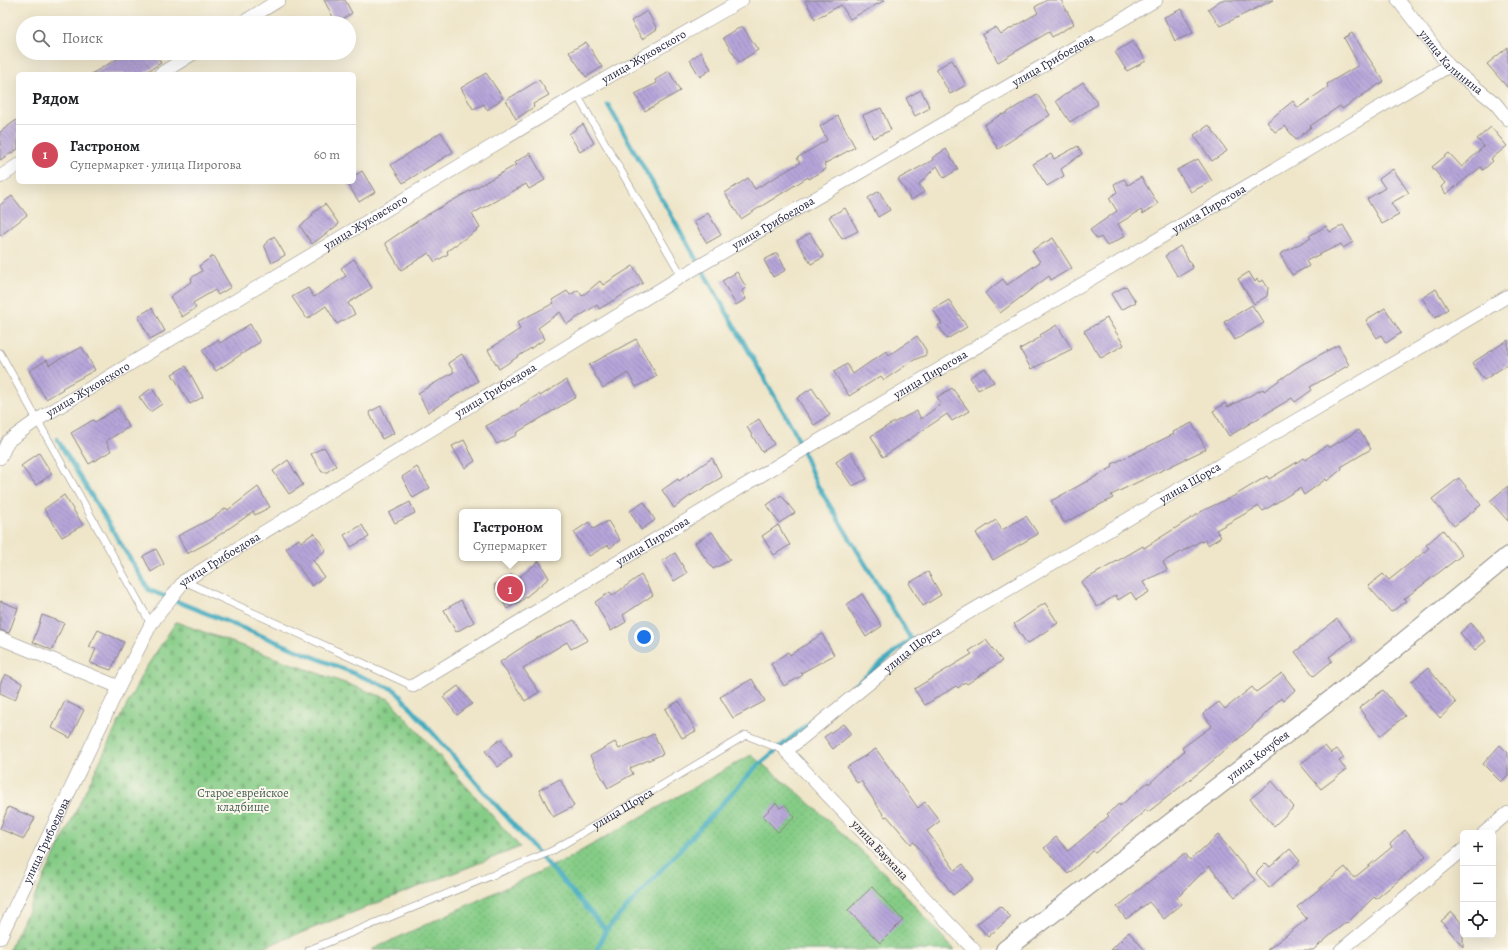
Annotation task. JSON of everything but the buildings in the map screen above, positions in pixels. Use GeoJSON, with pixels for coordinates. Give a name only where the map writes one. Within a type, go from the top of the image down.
{"type":"FeatureCollection","features":[{"type":"Feature","properties":{"kind":"main road","name":"улица Кочубея"},"geometry":{"type":"LineString","coordinates":[[1005,950],[1359,678],[1508,556]]}},
{"type":"Feature","properties":{"kind":"street"},"geometry":{"type":"LineString","coordinates":[[253,16],[279,0]]}},
{"type":"Feature","properties":{"kind":"street","name":"улица Жуковского"},"geometry":{"type":"LineString","coordinates":[[0,458],[8,441],[37,420],[577,95],[742,0]]}},
{"type":"Feature","properties":{"kind":"street","name":"улица Грибоедова"},"geometry":{"type":"LineString","coordinates":[[0,938],[119,687],[151,624],[184,581],[682,276],[1156,0]]}},
{"type":"Feature","properties":{"kind":"street","name":"улица Калинина"},"geometry":{"type":"LineString","coordinates":[[1398,0],[1450,66],[1494,103],[1508,119]]}},
{"type":"Feature","properties":{"kind":"street"},"geometry":{"type":"LineString","coordinates":[[163,72],[183,60]]}},
{"type":"Feature","properties":{"kind":"street","name":"улица Пирогова"},"geometry":{"type":"LineString","coordinates":[[413,686],[795,455],[1450,66]]}},
{"type":"Feature","properties":{"kind":"street"},"geometry":{"type":"LineString","coordinates":[[0,177],[16,166]]}},
{"type":"Feature","properties":{"kind":"street","name":"улица Щорса"},"geometry":{"type":"LineString","coordinates":[[786,750],[922,640],[1508,296]]}},
{"type":"Feature","properties":{"kind":"street"},"geometry":{"type":"LineString","coordinates":[[0,638],[119,687]]}},
{"type":"Feature","properties":{"kind":"street","name":"улица Баумана"},"geometry":{"type":"LineString","coordinates":[[786,750],[974,950]]}},
{"type":"Feature","properties":{"kind":"street"},"geometry":{"type":"LineString","coordinates":[[1488,830],[1508,813]]}},
{"type":"Feature","properties":{"kind":"street"},"geometry":{"type":"LineString","coordinates":[[1342,950],[1460,852]]}},
{"type":"Feature","properties":{"kind":"lane"},"geometry":{"type":"LineString","coordinates":[[577,95],[682,276]]}},
{"type":"Feature","properties":{"kind":"lane"},"geometry":{"type":"LineString","coordinates":[[0,353],[151,624]]}},
{"type":"Feature","properties":{"kind":"lane"},"geometry":{"type":"LineString","coordinates":[[184,581],[413,686]]}},
{"type":"Feature","properties":{"kind":"lane","name":"улица Щорса"},"geometry":{"type":"LineString","coordinates":[[309,950],[552,851],[746,735],[786,750]]}},
{"type":"Feature","properties":{"kind":"green space","name":"Старое еврейское кладбище"},"geometry":{"type":"Polygon","coordinates":[[[176,622],[389,699],[520,847],[257,950],[9,950],[142,674],[176,622]]]}},
{"type":"Feature","properties":{"kind":"green space"},"geometry":{"type":"Polygon","coordinates":[[[751,755],[802,796],[894,882],[954,950],[371,950],[565,860],[751,755]]]}},
{"type":"Feature","properties":{"kind":"waterway"},"geometry":{"type":"LineString","coordinates":[[606,930],[756,767],[911,639],[816,483],[795,432],[608,105]]}},
{"type":"Feature","properties":{"kind":"waterway"},"geometry":{"type":"LineString","coordinates":[[57,439],[149,590],[395,690],[606,930],[597,950]]}},
{"type":"Feature","properties":{"kind":"place","name":"Гастроном"},"geometry":{"type":"Point","coordinates":[510,589]}}]}
